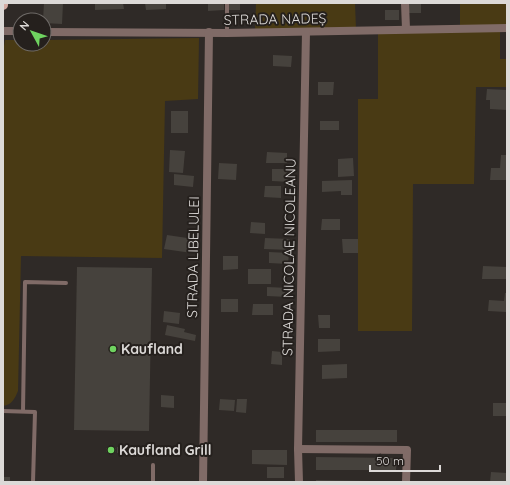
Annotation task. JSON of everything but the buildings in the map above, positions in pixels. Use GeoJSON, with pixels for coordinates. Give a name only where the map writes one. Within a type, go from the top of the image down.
{"type":"FeatureCollection","features":[{"type":"Feature","properties":{"kind":"street"},"geometry":{"type":"LineString","coordinates":[[406,3],[406,29]]}},
{"type":"Feature","properties":{"kind":"street","name":"STRADA NADEȘ"},"geometry":{"type":"LineString","coordinates":[[52,32],[306,32],[507,28]]}},
{"type":"Feature","properties":{"kind":"street","name":"STRADA LIBELULEI"},"geometry":{"type":"LineString","coordinates":[[203,482],[209,32]]}},
{"type":"Feature","properties":{"kind":"street","name":"STRADA NICOLAE NICOLEANU"},"geometry":{"type":"LineString","coordinates":[[299,482],[298,449],[306,32]]}},
{"type":"Feature","properties":{"kind":"street"},"geometry":{"type":"LineString","coordinates":[[298,449],[407,450],[406,482]]}},
{"type":"Feature","properties":{"kind":"lane"},"geometry":{"type":"LineString","coordinates":[[226,3],[227,32]]}},
{"type":"Feature","properties":{"kind":"lane"},"geometry":{"type":"LineString","coordinates":[[23,412],[25,282],[66,283]]}},
{"type":"Feature","properties":{"kind":"lane"},"geometry":{"type":"LineString","coordinates":[[3,411],[35,412],[33,482]]}},
{"type":"Feature","properties":{"kind":"lane"},"geometry":{"type":"LineString","coordinates":[[153,465],[153,482]]}},
{"type":"Feature","properties":{"kind":"shaded area"},"geometry":{"type":"Polygon","coordinates":[[[256,3],[355,3],[356,29],[255,32],[256,3]]]}},
{"type":"Feature","properties":{"kind":"shaded area"},"geometry":{"type":"Polygon","coordinates":[[[460,3],[507,3],[507,27],[460,28],[460,3]]]}},
{"type":"Feature","properties":{"kind":"shaded area"},"geometry":{"type":"Polygon","coordinates":[[[378,32],[500,32],[500,59],[507,59],[507,87],[476,87],[474,184],[413,184],[412,331],[358,331],[358,99],[378,99],[378,32]]]}},
{"type":"Feature","properties":{"kind":"shaded area"},"geometry":{"type":"Polygon","coordinates":[[[199,38],[198,99],[165,101],[162,258],[21,256],[18,391],[11,403],[3,406],[3,52],[5,40],[12,40],[12,52],[52,52],[52,40],[199,38]]]}},
{"type":"Feature","properties":{"kind":"place","name":"Kaufland"},"geometry":{"type":"Point","coordinates":[113,349]}},
{"type":"Feature","properties":{"kind":"place","name":"Kaufland Grill"},"geometry":{"type":"Point","coordinates":[111,450]}}]}
